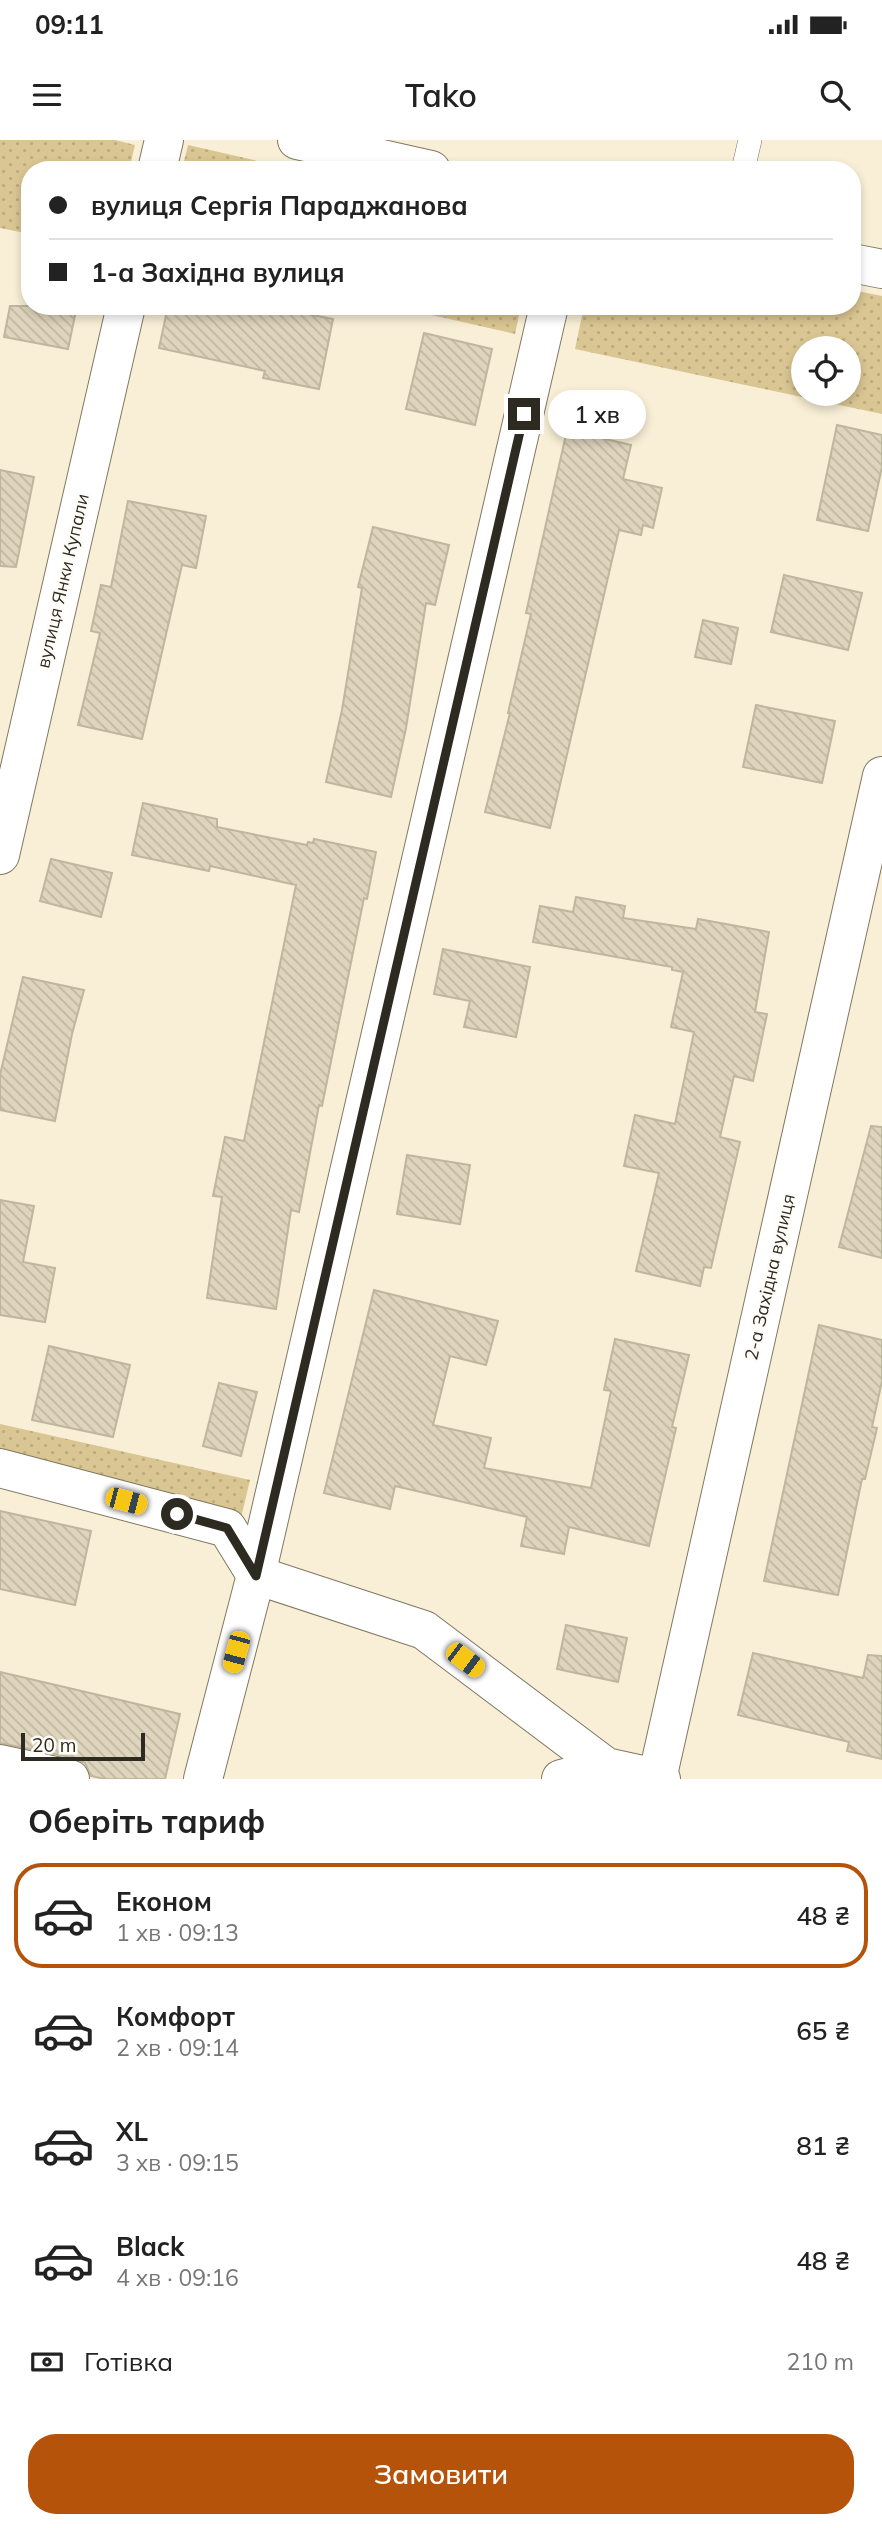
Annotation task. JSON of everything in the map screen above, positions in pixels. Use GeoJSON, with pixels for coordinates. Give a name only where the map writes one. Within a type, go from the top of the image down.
{"type":"FeatureCollection","features":[{"type":"Feature","properties":{"kind":"street"},"geometry":{"type":"LineString","coordinates":[[159,161],[164,140]]}},
{"type":"Feature","properties":{"kind":"street"},"geometry":{"type":"LineString","coordinates":[[298,140],[391,161]]}},
{"type":"Feature","properties":{"kind":"street"},"geometry":{"type":"LineString","coordinates":[[861,265],[882,269]]}},
{"type":"Feature","properties":{"kind":"street","name":"вулиця Янки Купали"},"geometry":{"type":"LineString","coordinates":[[0,855],[124,315]]}},
{"type":"Feature","properties":{"kind":"street"},"geometry":{"type":"LineString","coordinates":[[203,1779],[256,1576],[547,315]]}},
{"type":"Feature","properties":{"kind":"street","name":"2-а Західна вулиця"},"geometry":{"type":"LineString","coordinates":[[659,1779],[882,776]]}},
{"type":"Feature","properties":{"kind":"street"},"geometry":{"type":"LineString","coordinates":[[0,1468],[227,1528],[256,1576],[424,1630],[606,1767],[659,1779]]}},
{"type":"Feature","properties":{"kind":"street"},"geometry":{"type":"LineString","coordinates":[[0,1764],[70,1779]]}},
{"type":"Feature","properties":{"kind":"street"},"geometry":{"type":"LineString","coordinates":[[561,1779],[606,1767]]}},
{"type":"Feature","properties":{"kind":"lane"},"geometry":{"type":"LineString","coordinates":[[746,161],[750,140]]}},
{"type":"Feature","properties":{"kind":"shaded area"},"geometry":{"type":"Polygon","coordinates":[[[0,140],[115,140],[135,145],[131,161],[21,161],[21,232],[0,228],[0,140]]]}},
{"type":"Feature","properties":{"kind":"shaded area"},"geometry":{"type":"Polygon","coordinates":[[[188,145],[258,161],[184,161],[188,145]]]}},
{"type":"Feature","properties":{"kind":"shaded area"},"geometry":{"type":"Polygon","coordinates":[[[861,292],[882,296],[882,414],[844,406],[861,406],[861,336],[791,336],[791,395],[575,349],[582,315],[861,315],[861,292]]]}},
{"type":"Feature","properties":{"kind":"shaded area"},"geometry":{"type":"Polygon","coordinates":[[[432,315],[519,315],[515,334],[432,315]]]}},
{"type":"Feature","properties":{"kind":"shaded area"},"geometry":{"type":"Polygon","coordinates":[[[0,1424],[250,1480],[240,1522],[0,1460],[0,1424]]]}},
{"type":"Feature","properties":{"kind":"building"},"geometry":{"type":"Polygon","coordinates":[[[10,306],[21,306],[21,315],[75,315],[68,349],[4,337],[10,306]]]}},
{"type":"Feature","properties":{"kind":"building"},"geometry":{"type":"Polygon","coordinates":[[[166,315],[313,315],[333,319],[319,389],[263,378],[265,371],[159,348],[166,315]]]}},
{"type":"Feature","properties":{"kind":"building"},"geometry":{"type":"Polygon","coordinates":[[[424,333],[492,349],[475,425],[406,409],[424,333]]]}},
{"type":"Feature","properties":{"kind":"building"},"geometry":{"type":"Polygon","coordinates":[[[837,425],[882,435],[882,467],[868,531],[817,520],[837,425]]]}},
{"type":"Feature","properties":{"kind":"building"},"geometry":{"type":"Polygon","coordinates":[[[567,430],[631,445],[623,479],[662,488],[653,528],[643,525],[641,535],[619,530],[550,828],[485,812],[510,713],[531,614],[526,613],[567,430]]]}},
{"type":"Feature","properties":{"kind":"building"},"geometry":{"type":"Polygon","coordinates":[[[0,470],[34,477],[16,567],[0,566],[0,470]]]}},
{"type":"Feature","properties":{"kind":"building"},"geometry":{"type":"Polygon","coordinates":[[[128,501],[206,516],[196,568],[182,565],[142,739],[78,725],[100,633],[91,631],[101,585],[111,587],[128,501]]]}},
{"type":"Feature","properties":{"kind":"building"},"geometry":{"type":"Polygon","coordinates":[[[373,527],[449,545],[435,605],[426,603],[406,728],[391,797],[326,782],[342,710],[362,588],[358,587],[373,527]]]}},
{"type":"Feature","properties":{"kind":"building"},"geometry":{"type":"Polygon","coordinates":[[[784,575],[862,593],[848,650],[771,632],[784,575]]]}},
{"type":"Feature","properties":{"kind":"building"},"geometry":{"type":"Polygon","coordinates":[[[703,620],[738,628],[731,664],[695,657],[703,620]]]}},
{"type":"Feature","properties":{"kind":"building"},"geometry":{"type":"Polygon","coordinates":[[[756,705],[835,721],[822,783],[743,767],[756,705]]]}},
{"type":"Feature","properties":{"kind":"building"},"geometry":{"type":"Polygon","coordinates":[[[143,803],[217,819],[217,827],[307,845],[308,842],[313,843],[314,839],[376,852],[367,899],[364,898],[322,1106],[319,1105],[299,1212],[291,1210],[276,1309],[207,1298],[222,1197],[213,1196],[225,1137],[244,1141],[296,885],[210,866],[209,871],[132,855],[143,803]]]}},
{"type":"Feature","properties":{"kind":"building"},"geometry":{"type":"Polygon","coordinates":[[[51,859],[112,873],[101,917],[40,901],[51,859]]]}},
{"type":"Feature","properties":{"kind":"building"},"geometry":{"type":"Polygon","coordinates":[[[576,897],[625,906],[623,918],[696,929],[698,919],[769,932],[755,1012],[767,1014],[753,1081],[734,1076],[720,1137],[740,1142],[711,1268],[704,1267],[700,1286],[636,1271],[659,1173],[624,1166],[635,1115],[675,1124],[694,1032],[671,1027],[683,972],[672,970],[672,967],[533,942],[540,906],[573,912],[576,897]]]}},
{"type":"Feature","properties":{"kind":"building"},"geometry":{"type":"Polygon","coordinates":[[[443,949],[530,967],[516,1037],[464,1027],[470,1001],[434,994],[443,949]]]}},
{"type":"Feature","properties":{"kind":"building"},"geometry":{"type":"Polygon","coordinates":[[[23,977],[84,990],[72,1034],[55,1121],[0,1110],[0,1075],[23,977]]]}},
{"type":"Feature","properties":{"kind":"building"},"geometry":{"type":"Polygon","coordinates":[[[871,1126],[882,1127],[882,1258],[839,1247],[871,1126]]]}},
{"type":"Feature","properties":{"kind":"building"},"geometry":{"type":"Polygon","coordinates":[[[407,1155],[470,1165],[460,1224],[397,1214],[407,1155]]]}},
{"type":"Feature","properties":{"kind":"building"},"geometry":{"type":"Polygon","coordinates":[[[0,1200],[34,1206],[23,1262],[55,1268],[45,1322],[0,1315],[0,1200]]]}},
{"type":"Feature","properties":{"kind":"building"},"geometry":{"type":"Polygon","coordinates":[[[374,1290],[498,1321],[486,1365],[450,1356],[433,1425],[491,1438],[484,1468],[591,1488],[611,1391],[604,1390],[615,1339],[689,1355],[672,1427],[676,1428],[649,1546],[569,1527],[564,1554],[521,1546],[527,1517],[395,1486],[390,1509],[324,1493],[374,1290]]]}},
{"type":"Feature","properties":{"kind":"building"},"geometry":{"type":"Polygon","coordinates":[[[819,1325],[882,1340],[882,1381],[872,1427],[877,1428],[865,1479],[862,1479],[838,1595],[764,1581],[819,1325]]]}},
{"type":"Feature","properties":{"kind":"building"},"geometry":{"type":"Polygon","coordinates":[[[49,1346],[130,1365],[113,1437],[32,1420],[49,1346]]]}},
{"type":"Feature","properties":{"kind":"building"},"geometry":{"type":"Polygon","coordinates":[[[219,1383],[257,1392],[241,1456],[203,1446],[219,1383]]]}},
{"type":"Feature","properties":{"kind":"building"},"geometry":{"type":"Polygon","coordinates":[[[0,1511],[91,1531],[75,1605],[0,1589],[0,1511]]]}},
{"type":"Feature","properties":{"kind":"building"},"geometry":{"type":"Polygon","coordinates":[[[566,1625],[627,1638],[618,1682],[557,1669],[566,1625]]]}},
{"type":"Feature","properties":{"kind":"building"},"geometry":{"type":"Polygon","coordinates":[[[753,1653],[863,1678],[868,1655],[882,1656],[882,1759],[847,1751],[849,1742],[738,1715],[753,1653]]]}},
{"type":"Feature","properties":{"kind":"building"},"geometry":{"type":"Polygon","coordinates":[[[0,1672],[180,1714],[165,1779],[105,1779],[91,1776],[85,1763],[75,1758],[0,1743],[0,1672]]]}},
{"type":"Feature","properties":{"kind":"route"},"geometry":{"type":"LineString","coordinates":[[177,1514],[227,1528],[256,1576],[524,414]]}}]}
